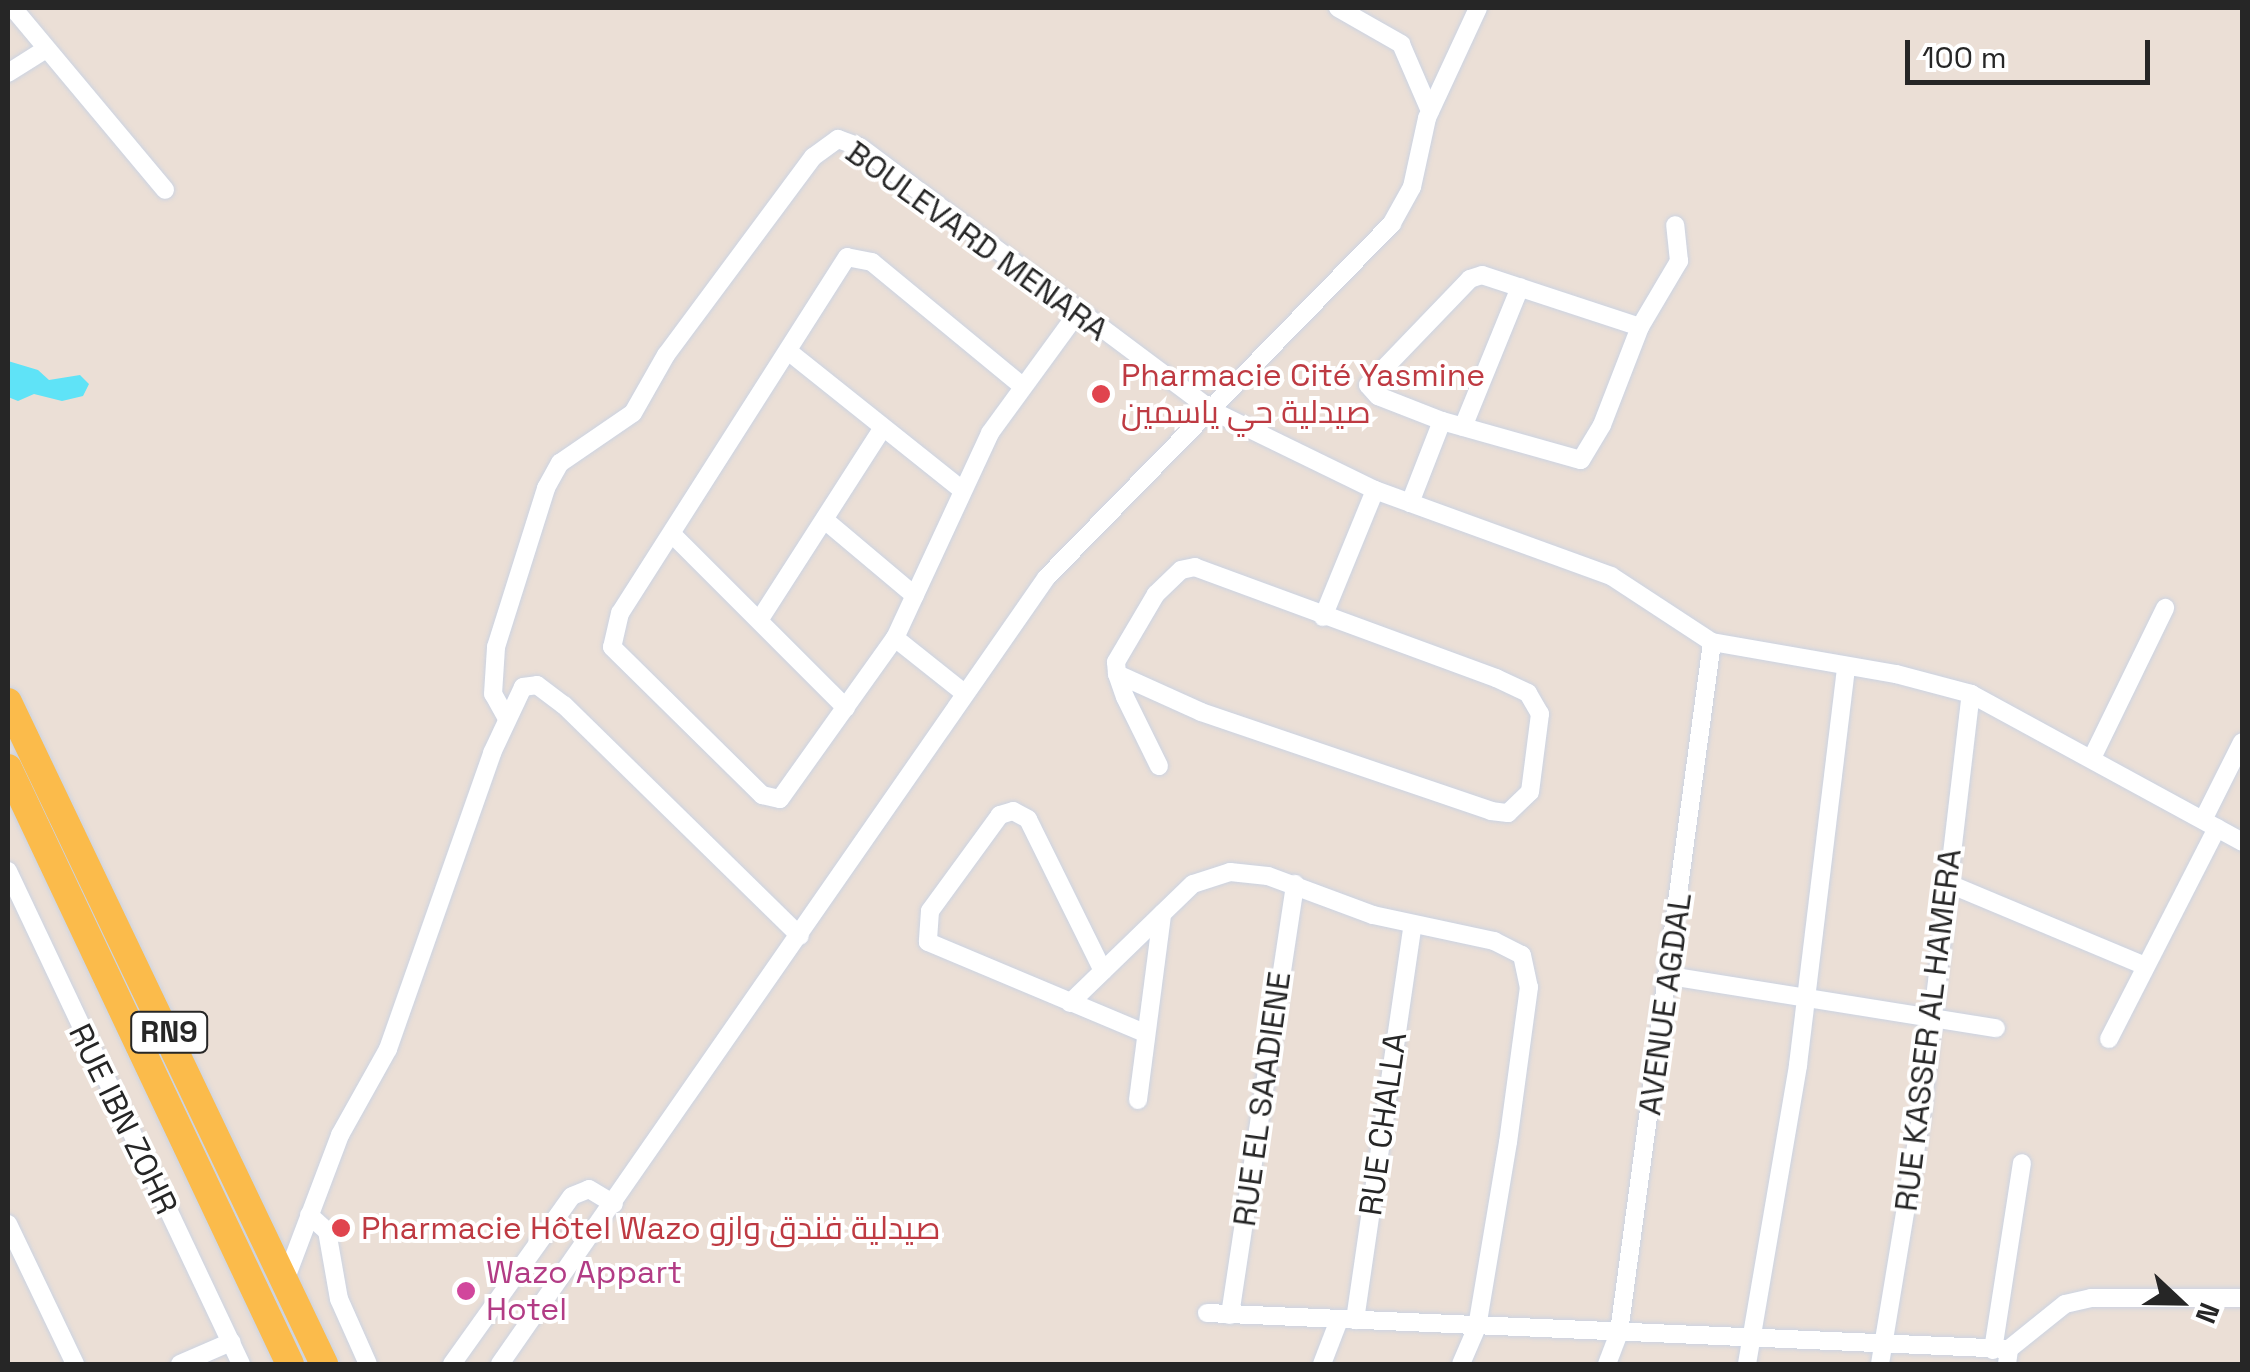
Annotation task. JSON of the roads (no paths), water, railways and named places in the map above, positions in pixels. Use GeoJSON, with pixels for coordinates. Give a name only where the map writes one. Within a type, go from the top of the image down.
{"type":"FeatureCollection","features":[{"type":"Feature","properties":{"kind":"main road","name":"RN9"},"geometry":{"type":"LineString","coordinates":[[8,702],[324,1364]]}},
{"type":"Feature","properties":{"kind":"main road","name":"RN9"},"geometry":{"type":"LineString","coordinates":[[8,768],[290,1364]]}},
{"type":"Feature","properties":{"kind":"street"},"geometry":{"type":"LineString","coordinates":[[13,8],[44,51],[165,190]]}},
{"type":"Feature","properties":{"kind":"street"},"geometry":{"type":"LineString","coordinates":[[1338,8],[1401,44],[1430,111]]}},
{"type":"Feature","properties":{"kind":"street"},"geometry":{"type":"LineString","coordinates":[[500,1364],[1046,578],[1392,222],[1412,187],[1430,111],[1478,8]]}},
{"type":"Feature","properties":{"kind":"street"},"geometry":{"type":"LineString","coordinates":[[8,74],[44,51]]}},
{"type":"Feature","properties":{"kind":"street","name":"BOULEVARD MENARA"},"geometry":{"type":"LineString","coordinates":[[506,717],[494,694],[494,658],[546,488],[572,451],[633,413],[666,355],[830,140],[860,148],[1076,315],[1210,410],[1375,490],[1582,563],[1712,642],[1971,694],[2242,842]]}},
{"type":"Feature","properties":{"kind":"street"},"geometry":{"type":"LineString","coordinates":[[1640,326],[1488,276],[1470,278],[1369,379],[1378,396],[1442,421],[1581,460],[1602,425],[1640,326],[1679,261],[1675,225]]}},
{"type":"Feature","properties":{"kind":"street"},"geometry":{"type":"LineString","coordinates":[[1020,385],[872,262],[855,256],[838,267],[620,613],[610,640],[698,736],[776,800],[895,638],[962,490],[1020,385],[1076,315]]}},
{"type":"Feature","properties":{"kind":"street"},"geometry":{"type":"LineString","coordinates":[[1462,427],[1520,287]]}},
{"type":"Feature","properties":{"kind":"street"},"geometry":{"type":"LineString","coordinates":[[788,350],[962,490]]}},
{"type":"Feature","properties":{"kind":"street"},"geometry":{"type":"LineString","coordinates":[[1410,504],[1442,421]]}},
{"type":"Feature","properties":{"kind":"street"},"geometry":{"type":"LineString","coordinates":[[760,619],[882,429]]}},
{"type":"Feature","properties":{"kind":"street"},"geometry":{"type":"LineString","coordinates":[[1324,617],[1375,490]]}},
{"type":"Feature","properties":{"kind":"street"},"geometry":{"type":"LineString","coordinates":[[826,521],[914,596]]}},
{"type":"Feature","properties":{"kind":"street"},"geometry":{"type":"LineString","coordinates":[[672,534],[846,708]]}},
{"type":"Feature","properties":{"kind":"street"},"geometry":{"type":"LineString","coordinates":[[1117,674],[1202,712],[1491,812],[1508,813],[1525,802],[1540,714],[1528,693],[1206,569],[1187,568],[1142,614],[1122,645],[1117,674],[1159,766]]}},
{"type":"Feature","properties":{"kind":"street"},"geometry":{"type":"LineString","coordinates":[[2092,758],[2165,608]]}},
{"type":"Feature","properties":{"kind":"street"},"geometry":{"type":"LineString","coordinates":[[895,638],[964,692]]}},
{"type":"Feature","properties":{"kind":"street","name":"AVENUE AGDAL"},"geometry":{"type":"LineString","coordinates":[[1607,1364],[1619,1332],[1712,642]]}},
{"type":"Feature","properties":{"kind":"street"},"geometry":{"type":"LineString","coordinates":[[1747,1364],[1755,1340],[1806,998],[1846,666]]}},
{"type":"Feature","properties":{"kind":"street"},"geometry":{"type":"LineString","coordinates":[[286,1278],[340,1135],[395,1032],[506,717],[523,687],[546,689],[800,936]]}},
{"type":"Feature","properties":{"kind":"street","name":"RUE KASSER AL HAMERA"},"geometry":{"type":"LineString","coordinates":[[1882,1356],[1932,1018],[1971,694]]}},
{"type":"Feature","properties":{"kind":"street"},"geometry":{"type":"LineString","coordinates":[[2109,1039],[2210,824],[2242,742]]}},
{"type":"Feature","properties":{"kind":"street"},"geometry":{"type":"LineString","coordinates":[[1102,971],[1028,818],[1013,810],[1000,815],[930,911],[928,942],[1144,1033]]}},
{"type":"Feature","properties":{"kind":"street","name":"RUE IBN ZOHR"},"geometry":{"type":"LineString","coordinates":[[8,871],[242,1364]]}},
{"type":"Feature","properties":{"kind":"street"},"geometry":{"type":"LineString","coordinates":[[1070,1003],[1162,914],[1210,874],[1249,872],[1295,884],[1412,927],[1494,942],[1522,954],[1530,970],[1477,1327],[1462,1364]]}},
{"type":"Feature","properties":{"kind":"street"},"geometry":{"type":"LineString","coordinates":[[1946,883],[2145,966]]}},
{"type":"Feature","properties":{"kind":"street","name":"RUE EL SAADIENE"},"geometry":{"type":"LineString","coordinates":[[1230,1314],[1295,884]]}},
{"type":"Feature","properties":{"kind":"street"},"geometry":{"type":"LineString","coordinates":[[1138,1100],[1162,914]]}},
{"type":"Feature","properties":{"kind":"street","name":"RUE CHALLA"},"geometry":{"type":"LineString","coordinates":[[1322,1364],[1347,1320],[1412,927]]}},
{"type":"Feature","properties":{"kind":"street"},"geometry":{"type":"LineString","coordinates":[[1670,976],[1996,1028]]}},
{"type":"Feature","properties":{"kind":"street"},"geometry":{"type":"LineString","coordinates":[[2003,1354],[2022,1163]]}},
{"type":"Feature","properties":{"kind":"street"},"geometry":{"type":"LineString","coordinates":[[452,1364],[572,1196],[589,1189],[614,1204]]}},
{"type":"Feature","properties":{"kind":"street"},"geometry":{"type":"LineString","coordinates":[[309,1215],[324,1225],[339,1298],[368,1364]]}},
{"type":"Feature","properties":{"kind":"street"},"geometry":{"type":"LineString","coordinates":[[8,1224],[75,1364]]}},
{"type":"Feature","properties":{"kind":"street"},"geometry":{"type":"LineString","coordinates":[[1207,1313],[1755,1340],[1882,1356],[2003,1354],[2050,1310],[2090,1298],[2242,1298]]}},
{"type":"Feature","properties":{"kind":"street"},"geometry":{"type":"LineString","coordinates":[[180,1364],[230,1342]]}},
{"type":"Feature","properties":{"kind":"water"},"geometry":{"type":"Polygon","coordinates":[[[8,361],[38,370],[49,380],[80,375],[89,384],[83,396],[62,401],[34,394],[18,401],[8,397],[8,361]]]}},
{"type":"Feature","properties":{"kind":"place","name":"Pharmacie Cité Yasmine صيدلية حي ياسمين"},"geometry":{"type":"Point","coordinates":[1101,394]}},
{"type":"Feature","properties":{"kind":"place","name":"Pharmacie Hôtel Wazo صيدلية فندق وازو"},"geometry":{"type":"Point","coordinates":[341,1228]}},
{"type":"Feature","properties":{"kind":"place","name":"Wazo Appart Hotel"},"geometry":{"type":"Point","coordinates":[466,1291]}}]}
